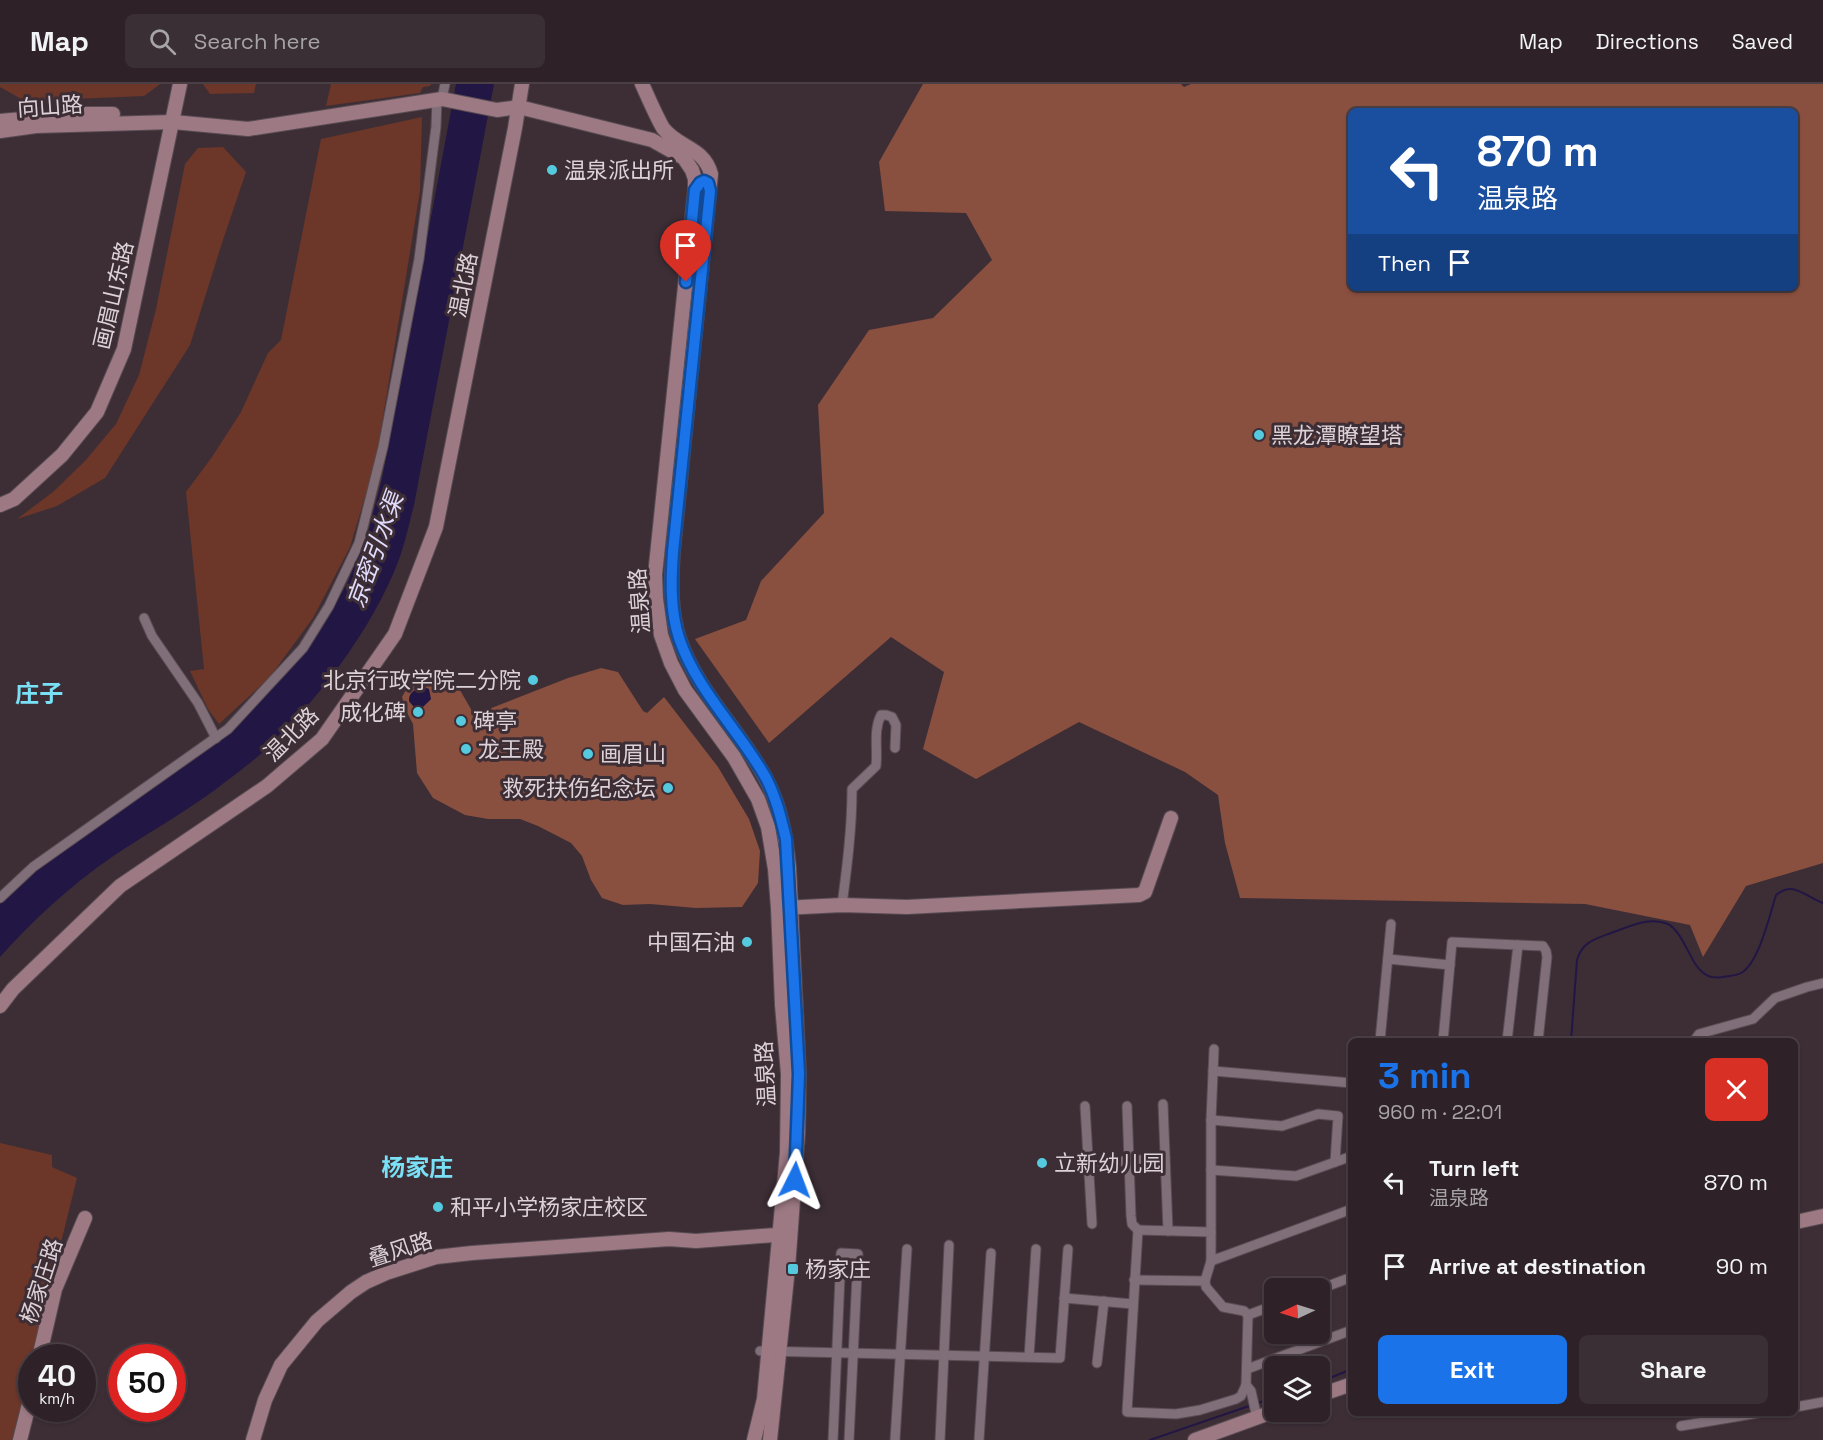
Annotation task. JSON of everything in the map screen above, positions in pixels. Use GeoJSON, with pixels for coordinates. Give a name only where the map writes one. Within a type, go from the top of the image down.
{"type":"FeatureCollection","features":[{"type":"Feature","properties":{"kind":"main road","name":"画眉山东路"},"geometry":{"type":"LineString","coordinates":[[0,505],[14,499],[62,455],[97,412],[124,349],[180,84]]}},
{"type":"Feature","properties":{"kind":"main road"},"geometry":{"type":"LineString","coordinates":[[519,108],[522,84]]}},
{"type":"Feature","properties":{"kind":"main road"},"geometry":{"type":"LineString","coordinates":[[519,108],[528,101],[531,84]]}},
{"type":"Feature","properties":{"kind":"main road","name":"温泉路"},"geometry":{"type":"LineString","coordinates":[[642,84],[663,127],[672,137],[703,157],[711,174],[673,552],[672,601],[679,636],[692,668],[767,780],[786,839],[782,1005],[788,1074],[785,1234],[764,1399],[753,1440]]}},
{"type":"Feature","properties":{"kind":"main road","name":"向山路"},"geometry":{"type":"LineString","coordinates":[[0,121],[79,114],[174,117],[248,129],[439,99]]}},
{"type":"Feature","properties":{"kind":"main road","name":"温泉路"},"geometry":{"type":"LineString","coordinates":[[439,99],[497,110],[519,108],[652,140],[684,158],[692,170],[695,190],[655,575],[658,619],[666,649],[685,690],[734,757],[758,799],[770,838],[784,908]]}},
{"type":"Feature","properties":{"kind":"main road","name":"温北路"},"geometry":{"type":"LineString","coordinates":[[0,1006],[13,989],[120,886],[267,786],[322,739],[395,634],[436,526],[519,108]]}},
{"type":"Feature","properties":{"kind":"main road","name":"向山路"},"geometry":{"type":"LineString","coordinates":[[0,131],[36,126],[174,117]]}},
{"type":"Feature","properties":{"kind":"main road"},"geometry":{"type":"LineString","coordinates":[[695,190],[704,181],[708,183],[710,191]]}},
{"type":"Feature","properties":{"kind":"main road"},"geometry":{"type":"LineString","coordinates":[[784,908],[842,905],[907,907],[1139,895],[1145,892],[1171,818]]}},
{"type":"Feature","properties":{"kind":"main road"},"geometry":{"type":"LineString","coordinates":[[1798,1222],[1823,1216]]}},
{"type":"Feature","properties":{"kind":"main road","name":"杨家庄路"},"geometry":{"type":"LineString","coordinates":[[42,1344],[55,1289],[85,1218]]}},
{"type":"Feature","properties":{"kind":"main road","name":"叠风路"},"geometry":{"type":"LineString","coordinates":[[253,1440],[265,1400],[280,1365],[317,1321],[332,1307],[351,1292],[386,1273],[436,1257],[472,1253],[669,1239],[696,1241],[785,1234]]}},
{"type":"Feature","properties":{"kind":"main road","name":"温泉路"},"geometry":{"type":"LineString","coordinates":[[769,1352],[770,1440]]}},
{"type":"Feature","properties":{"kind":"main road"},"geometry":{"type":"LineString","coordinates":[[1330,1392],[1348,1385]]}},
{"type":"Feature","properties":{"kind":"main road"},"geometry":{"type":"LineString","coordinates":[[1195,1440],[1255,1409],[1264,1410]]}},
{"type":"Feature","properties":{"kind":"main road"},"geometry":{"type":"LineString","coordinates":[[20,1440],[24,1422]]}},
{"type":"Feature","properties":{"kind":"street"},"geometry":{"type":"LineString","coordinates":[[0,898],[33,867],[228,729],[303,648],[328,606],[359,543],[383,447],[419,259],[439,99],[445,84]]}},
{"type":"Feature","properties":{"kind":"street"},"geometry":{"type":"LineString","coordinates":[[144,618],[152,636],[198,703],[216,738]]}},
{"type":"Feature","properties":{"kind":"street"},"geometry":{"type":"LineString","coordinates":[[842,905],[850,844],[852,789],[876,766],[876,730],[881,715],[892,717],[896,725],[895,748]]}},
{"type":"Feature","properties":{"kind":"street"},"geometry":{"type":"LineString","coordinates":[[1380,1038],[1391,924]]}},
{"type":"Feature","properties":{"kind":"street"},"geometry":{"type":"LineString","coordinates":[[1443,1038],[1452,942],[1543,946],[1547,957],[1538,1038]]}},
{"type":"Feature","properties":{"kind":"street"},"geometry":{"type":"LineString","coordinates":[[1507,1038],[1518,945]]}},
{"type":"Feature","properties":{"kind":"street"},"geometry":{"type":"LineString","coordinates":[[1388,959],[1450,965]]}},
{"type":"Feature","properties":{"kind":"street"},"geometry":{"type":"LineString","coordinates":[[1696,1038],[1699,1034],[1753,1019],[1775,998],[1823,983]]}},
{"type":"Feature","properties":{"kind":"street"},"geometry":{"type":"LineString","coordinates":[[1138,1230],[1127,1412],[1176,1414],[1200,1410],[1236,1399],[1246,1385],[1248,1315],[1244,1311],[1223,1307],[1206,1287],[1205,1281],[1211,1261],[1211,1120],[1214,1049]]}},
{"type":"Feature","properties":{"kind":"street"},"geometry":{"type":"LineString","coordinates":[[1213,1071],[1348,1083]]}},
{"type":"Feature","properties":{"kind":"street"},"geometry":{"type":"LineString","coordinates":[[1163,1104],[1168,1231]]}},
{"type":"Feature","properties":{"kind":"street"},"geometry":{"type":"LineString","coordinates":[[1085,1106],[1092,1224]]}},
{"type":"Feature","properties":{"kind":"street"},"geometry":{"type":"LineString","coordinates":[[1127,1106],[1132,1224],[1138,1230],[1211,1232]]}},
{"type":"Feature","properties":{"kind":"street"},"geometry":{"type":"LineString","coordinates":[[1211,1120],[1282,1126],[1318,1114],[1338,1116],[1335,1162]]}},
{"type":"Feature","properties":{"kind":"street"},"geometry":{"type":"LineString","coordinates":[[1211,1170],[1296,1176],[1348,1157]]}},
{"type":"Feature","properties":{"kind":"street"},"geometry":{"type":"LineString","coordinates":[[1088,1164],[1166,1158]]}},
{"type":"Feature","properties":{"kind":"street"},"geometry":{"type":"LineString","coordinates":[[1211,1261],[1348,1210]]}},
{"type":"Feature","properties":{"kind":"street"},"geometry":{"type":"LineString","coordinates":[[940,1440],[949,1245]]}},
{"type":"Feature","properties":{"kind":"street"},"geometry":{"type":"LineString","coordinates":[[895,1440],[906,1249]]}},
{"type":"Feature","properties":{"kind":"street"},"geometry":{"type":"LineString","coordinates":[[769,1352],[1060,1358],[1068,1249]]}},
{"type":"Feature","properties":{"kind":"street"},"geometry":{"type":"LineString","coordinates":[[1029,1357],[1036,1250]]}},
{"type":"Feature","properties":{"kind":"street"},"geometry":{"type":"LineString","coordinates":[[833,1440],[841,1253],[858,1254],[849,1440]]}},
{"type":"Feature","properties":{"kind":"street"},"geometry":{"type":"LineString","coordinates":[[980,1440],[991,1253]]}},
{"type":"Feature","properties":{"kind":"street"},"geometry":{"type":"LineString","coordinates":[[1330,1285],[1348,1278]]}},
{"type":"Feature","properties":{"kind":"street"},"geometry":{"type":"LineString","coordinates":[[1134,1280],[1205,1281]]}},
{"type":"Feature","properties":{"kind":"street"},"geometry":{"type":"LineString","coordinates":[[1064,1298],[1133,1304]]}},
{"type":"Feature","properties":{"kind":"street"},"geometry":{"type":"LineString","coordinates":[[1097,1363],[1104,1301]]}},
{"type":"Feature","properties":{"kind":"street"},"geometry":{"type":"LineString","coordinates":[[1248,1315],[1264,1309]]}},
{"type":"Feature","properties":{"kind":"street"},"geometry":{"type":"LineString","coordinates":[[1247,1369],[1348,1331]]}},
{"type":"Feature","properties":{"kind":"street"},"geometry":{"type":"LineString","coordinates":[[1246,1385],[1251,1391],[1255,1409]]}},
{"type":"Feature","properties":{"kind":"street"},"geometry":{"type":"LineString","coordinates":[[1798,1407],[1823,1402]]}},
{"type":"Feature","properties":{"kind":"street"},"geometry":{"type":"LineString","coordinates":[[1681,1426],[1740,1416]]}},
{"type":"Feature","properties":{"kind":"shaded area"},"geometry":{"type":"Polygon","coordinates":[[[0,84],[160,84],[144,96],[25,101],[0,87],[0,84]]]}},
{"type":"Feature","properties":{"kind":"shaded area"},"geometry":{"type":"Polygon","coordinates":[[[203,84],[256,84],[254,93],[210,94],[203,84]]]}},
{"type":"Feature","properties":{"kind":"shaded area"},"geometry":{"type":"Polygon","coordinates":[[[331,84],[431,84],[423,87],[420,93],[326,106],[331,84]]]}},
{"type":"Feature","properties":{"kind":"shaded area"},"geometry":{"type":"Polygon","coordinates":[[[923,84],[1181,84],[1184,87],[1191,84],[1823,84],[1823,863],[1746,886],[1703,957],[1690,925],[1585,904],[1240,898],[1225,843],[1218,795],[1185,772],[1079,722],[976,779],[923,749],[944,672],[891,637],[769,743],[695,639],[746,620],[761,581],[824,513],[818,405],[869,330],[933,318],[992,260],[966,213],[885,211],[879,162],[923,84]]]}},
{"type":"Feature","properties":{"kind":"shaded area"},"geometry":{"type":"Polygon","coordinates":[[[422,117],[420,191],[376,460],[350,547],[313,618],[269,678],[219,724],[208,709],[190,671],[204,669],[186,492],[241,412],[268,353],[281,340],[321,139],[422,117]]]}},
{"type":"Feature","properties":{"kind":"shaded area"},"geometry":{"type":"Polygon","coordinates":[[[223,147],[246,172],[190,345],[105,478],[57,506],[17,519],[53,492],[85,461],[116,424],[139,375],[156,309],[185,164],[198,148],[223,147]]]}},
{"type":"Feature","properties":{"kind":"shaded area"},"geometry":{"type":"Polygon","coordinates":[[[601,668],[618,672],[643,711],[647,713],[664,697],[718,767],[749,819],[760,851],[758,883],[742,907],[623,905],[602,898],[591,880],[582,856],[571,843],[520,819],[488,819],[465,815],[433,798],[417,773],[413,724],[402,697],[408,686],[417,681],[448,674],[452,676],[472,711],[489,709],[568,678],[601,668]],[[420,688],[412,693],[409,701],[418,711],[431,699],[420,688]]]}},
{"type":"Feature","properties":{"kind":"shaded area"},"geometry":{"type":"Polygon","coordinates":[[[0,1143],[52,1155],[52,1167],[77,1178],[36,1344],[18,1344],[18,1416],[12,1440],[0,1440],[0,1143]]]}},
{"type":"Feature","properties":{"kind":"water","name":"京密引水渠"},"geometry":{"type":"Polygon","coordinates":[[[456,84],[494,84],[414,505],[400,555],[374,613],[323,687],[265,750],[215,790],[82,879],[39,916],[0,957],[0,903],[30,875],[87,830],[224,737],[286,674],[318,634],[347,584],[368,533],[382,479],[456,84]]]}},
{"type":"Feature","properties":{"kind":"water"},"geometry":{"type":"Polygon","coordinates":[[[424,687],[429,689],[431,699],[418,712],[409,698],[413,691],[424,687]]]}},
{"type":"Feature","properties":{"kind":"waterway"},"geometry":{"type":"LineString","coordinates":[[1571,1038],[1577,960],[1582,949],[1595,939],[1639,923],[1661,922],[1672,927],[1702,972],[1715,978],[1732,976],[1741,973],[1753,959],[1763,937],[1776,895],[1782,891],[1794,889],[1823,903]]}},
{"type":"Feature","properties":{"kind":"waterway"},"geometry":{"type":"LineString","coordinates":[[1330,1378],[1348,1371]]}},
{"type":"Feature","properties":{"kind":"waterway"},"geometry":{"type":"LineString","coordinates":[[1258,1403],[1264,1401]]}},
{"type":"Feature","properties":{"kind":"waterway"},"geometry":{"type":"LineString","coordinates":[[1150,1440],[1252,1405]]}},
{"type":"Feature","properties":{"kind":"place","name":"温泉派出所"},"geometry":{"type":"Point","coordinates":[552,170]}},
{"type":"Feature","properties":{"kind":"place","name":"黑龙潭瞭望塔"},"geometry":{"type":"Point","coordinates":[1259,435]}},
{"type":"Feature","properties":{"kind":"place","name":"北京行政学院二分院"},"geometry":{"type":"Point","coordinates":[533,680]}},
{"type":"Feature","properties":{"kind":"place","name":"成化碑"},"geometry":{"type":"Point","coordinates":[418,712]}},
{"type":"Feature","properties":{"kind":"place","name":"碑亭"},"geometry":{"type":"Point","coordinates":[461,721]}},
{"type":"Feature","properties":{"kind":"place","name":"龙王殿"},"geometry":{"type":"Point","coordinates":[466,749]}},
{"type":"Feature","properties":{"kind":"place","name":"画眉山"},"geometry":{"type":"Point","coordinates":[588,754]}},
{"type":"Feature","properties":{"kind":"place","name":"救死扶伤纪念坛"},"geometry":{"type":"Point","coordinates":[668,788]}},
{"type":"Feature","properties":{"kind":"place","name":"中国石油"},"geometry":{"type":"Point","coordinates":[747,942]}},
{"type":"Feature","properties":{"kind":"place","name":"立新幼儿园"},"geometry":{"type":"Point","coordinates":[1042,1163]}},
{"type":"Feature","properties":{"kind":"place","name":"和平小学杨家庄校区"},"geometry":{"type":"Point","coordinates":[438,1207]}},
{"type":"Feature","properties":{"kind":"place","name":"杨家庄"},"geometry":{"type":"Point","coordinates":[793,1269]}},
{"type":"Feature","properties":{"kind":"district","name":"庄子"},"geometry":{"type":"Point","coordinates":[39,693]}},
{"type":"Feature","properties":{"kind":"district","name":"杨家庄"},"geometry":{"type":"Point","coordinates":[417,1167]}},
{"type":"Feature","properties":{"kind":"route"},"geometry":{"type":"LineString","coordinates":[[686,282],[695,190],[704,181],[708,183],[710,191],[673,552],[672,601],[679,636],[692,668],[767,780],[786,839],[799,1074],[795,1180]]}}]}
